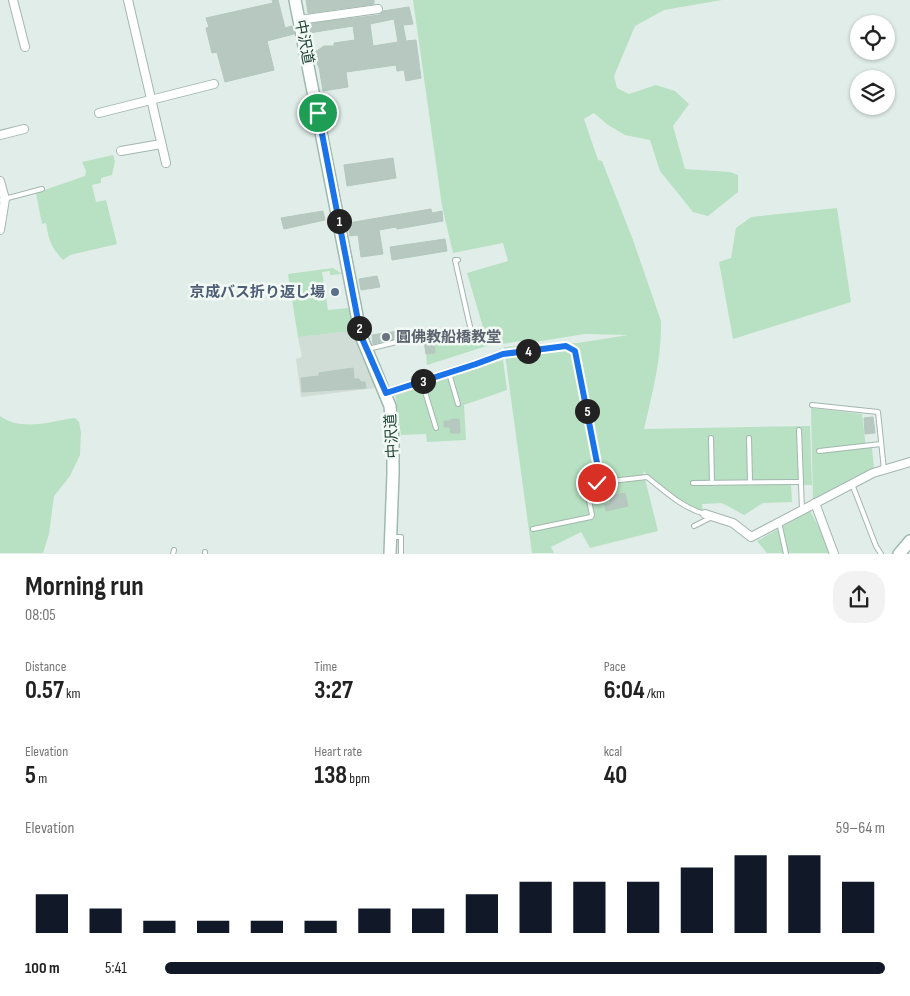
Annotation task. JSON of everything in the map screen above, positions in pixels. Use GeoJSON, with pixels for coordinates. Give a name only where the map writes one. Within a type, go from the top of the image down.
{"type":"FeatureCollection","features":[{"type":"Feature","properties":{"kind":"street"},"geometry":{"type":"LineString","coordinates":[[13,0],[25,47]]}},
{"type":"Feature","properties":{"kind":"street"},"geometry":{"type":"LineString","coordinates":[[128,0],[166,163]]}},
{"type":"Feature","properties":{"kind":"street","name":"中沢道"},"geometry":{"type":"LineString","coordinates":[[295,0],[361,336],[390,406],[393,440],[390,554]]}},
{"type":"Feature","properties":{"kind":"street"},"geometry":{"type":"LineString","coordinates":[[299,20],[378,9]]}},
{"type":"Feature","properties":{"kind":"street"},"geometry":{"type":"LineString","coordinates":[[99,112],[214,84]]}},
{"type":"Feature","properties":{"kind":"street"},"geometry":{"type":"LineString","coordinates":[[0,135],[24,129]]}},
{"type":"Feature","properties":{"kind":"street"},"geometry":{"type":"LineString","coordinates":[[121,151],[161,144]]}},
{"type":"Feature","properties":{"kind":"street"},"geometry":{"type":"LineString","coordinates":[[0,181],[2,199],[0,230]]}},
{"type":"Feature","properties":{"kind":"street"},"geometry":{"type":"LineString","coordinates":[[386,393],[503,354]]}},
{"type":"Feature","properties":{"kind":"street"},"geometry":{"type":"LineString","coordinates":[[705,514],[733,524],[751,537],[873,473],[910,462]]}},
{"type":"Feature","properties":{"kind":"street"},"geometry":{"type":"LineString","coordinates":[[815,503],[834,554]]}},
{"type":"Feature","properties":{"kind":"street"},"geometry":{"type":"LineString","coordinates":[[902,552],[910,540]]}},
{"type":"Feature","properties":{"kind":"lane"},"geometry":{"type":"LineString","coordinates":[[2,199],[42,189]]}},
{"type":"Feature","properties":{"kind":"lane"},"geometry":{"type":"LineString","coordinates":[[365,349],[417,337],[471,331],[455,260],[458,260]]}},
{"type":"Feature","properties":{"kind":"lane"},"geometry":{"type":"LineString","coordinates":[[503,354],[566,346],[575,351],[599,473],[602,480]]}},
{"type":"Feature","properties":{"kind":"lane"},"geometry":{"type":"LineString","coordinates":[[449,373],[458,404]]}},
{"type":"Feature","properties":{"kind":"lane"},"geometry":{"type":"LineString","coordinates":[[422,382],[436,428]]}},
{"type":"Feature","properties":{"kind":"lane"},"geometry":{"type":"LineString","coordinates":[[812,405],[878,412],[884,470]]}},
{"type":"Feature","properties":{"kind":"lane"},"geometry":{"type":"LineString","coordinates":[[799,430],[802,510]]}},
{"type":"Feature","properties":{"kind":"lane"},"geometry":{"type":"LineString","coordinates":[[711,438],[712,483]]}},
{"type":"Feature","properties":{"kind":"lane"},"geometry":{"type":"LineString","coordinates":[[749,438],[750,482]]}},
{"type":"Feature","properties":{"kind":"lane"},"geometry":{"type":"LineString","coordinates":[[819,451],[881,444]]}},
{"type":"Feature","properties":{"kind":"lane"},"geometry":{"type":"LineString","coordinates":[[533,529],[591,517],[586,486],[602,480],[611,481],[647,477],[679,502],[705,514]]}},
{"type":"Feature","properties":{"kind":"lane"},"geometry":{"type":"LineString","coordinates":[[693,483],[801,482]]}},
{"type":"Feature","properties":{"kind":"lane"},"geometry":{"type":"LineString","coordinates":[[852,484],[876,546],[881,554]]}},
{"type":"Feature","properties":{"kind":"lane"},"geometry":{"type":"LineString","coordinates":[[694,526],[714,516]]}},
{"type":"Feature","properties":{"kind":"lane"},"geometry":{"type":"LineString","coordinates":[[779,522],[786,554]]}},
{"type":"Feature","properties":{"kind":"lane"},"geometry":{"type":"LineString","coordinates":[[390,536],[401,537],[400,554]]}},
{"type":"Feature","properties":{"kind":"shaded area"},"geometry":{"type":"Polygon","coordinates":[[[353,331],[376,388],[301,397],[296,359],[302,357],[298,337],[353,331]]]}},
{"type":"Feature","properties":{"kind":"green space"},"geometry":{"type":"Polygon","coordinates":[[[413,0],[722,0],[664,10],[635,26],[614,76],[617,88],[629,94],[656,85],[675,91],[689,104],[673,126],[685,169],[730,172],[738,175],[738,192],[708,216],[693,212],[660,171],[650,140],[625,135],[608,125],[594,113],[584,119],[598,160],[602,161],[633,240],[661,321],[658,362],[644,429],[810,426],[812,485],[791,485],[792,502],[763,503],[744,515],[722,503],[702,504],[703,511],[678,500],[643,471],[658,531],[590,548],[581,532],[551,547],[554,553],[532,553],[504,347],[578,343],[628,335],[585,334],[529,343],[527,340],[496,345],[496,343],[427,365],[426,354],[435,353],[434,340],[485,334],[467,273],[508,261],[503,243],[453,253],[442,206],[413,0]]]}},
{"type":"Feature","properties":{"kind":"green space"},"geometry":{"type":"Polygon","coordinates":[[[113,155],[115,161],[112,175],[101,178],[101,183],[92,185],[96,202],[106,200],[117,244],[70,255],[63,260],[51,243],[46,223],[42,224],[36,193],[85,176],[86,171],[82,162],[113,155]]]}},
{"type":"Feature","properties":{"kind":"green space"},"geometry":{"type":"Polygon","coordinates":[[[837,208],[851,302],[733,339],[719,262],[731,258],[736,228],[751,217],[837,208]]]}},
{"type":"Feature","properties":{"kind":"green space"},"geometry":{"type":"Polygon","coordinates":[[[333,268],[342,274],[330,275],[330,271],[322,272],[328,310],[349,308],[353,331],[298,337],[288,274],[333,268]]]}},
{"type":"Feature","properties":{"kind":"green space"},"geometry":{"type":"Polygon","coordinates":[[[503,360],[507,390],[464,405],[466,440],[427,442],[426,434],[401,435],[395,393],[503,360]]]}},
{"type":"Feature","properties":{"kind":"green space"},"geometry":{"type":"Polygon","coordinates":[[[811,408],[862,414],[866,448],[872,448],[874,469],[813,501],[811,408]]]}},
{"type":"Feature","properties":{"kind":"green space"},"geometry":{"type":"Polygon","coordinates":[[[0,416],[9,421],[27,424],[75,418],[79,422],[81,432],[80,455],[70,476],[54,496],[49,534],[43,553],[0,553],[0,416]]]}},
{"type":"Feature","properties":{"kind":"green space"},"geometry":{"type":"Polygon","coordinates":[[[810,511],[821,531],[829,553],[767,553],[757,541],[810,511]]]}},
{"type":"Feature","properties":{"kind":"building"},"geometry":{"type":"Polygon","coordinates":[[[272,0],[278,0],[285,28],[292,26],[294,34],[267,41],[274,70],[225,82],[217,52],[212,53],[206,28],[209,27],[206,18],[273,3],[272,0]]]}},
{"type":"Feature","properties":{"kind":"building"},"geometry":{"type":"Polygon","coordinates":[[[306,0],[374,0],[374,4],[308,13],[306,0]]]}},
{"type":"Feature","properties":{"kind":"building"},"geometry":{"type":"Polygon","coordinates":[[[409,7],[413,24],[403,25],[406,41],[416,40],[421,78],[406,81],[404,70],[397,71],[396,65],[346,72],[348,87],[323,91],[319,67],[314,59],[315,52],[324,46],[334,46],[334,43],[355,40],[353,26],[309,33],[307,24],[379,15],[383,11],[409,7]],[[394,19],[370,24],[373,46],[398,42],[394,19]]]}},
{"type":"Feature","properties":{"kind":"building"},"geometry":{"type":"Polygon","coordinates":[[[393,158],[396,178],[347,186],[344,165],[393,158]]]}},
{"type":"Feature","properties":{"kind":"building"},"geometry":{"type":"Polygon","coordinates":[[[431,209],[432,213],[442,211],[443,221],[397,229],[396,227],[379,230],[383,254],[361,257],[358,235],[350,236],[348,223],[431,209]]]}},
{"type":"Feature","properties":{"kind":"building"},"geometry":{"type":"Polygon","coordinates":[[[323,211],[325,220],[284,229],[281,218],[323,211]]]}},
{"type":"Feature","properties":{"kind":"building"},"geometry":{"type":"Polygon","coordinates":[[[445,239],[447,251],[392,260],[390,247],[445,239]]]}},
{"type":"Feature","properties":{"kind":"building"},"geometry":{"type":"Polygon","coordinates":[[[377,276],[380,287],[361,290],[359,279],[377,276]]]}},
{"type":"Feature","properties":{"kind":"building"},"geometry":{"type":"Polygon","coordinates":[[[398,331],[399,338],[373,344],[372,335],[398,331]]]}},
{"type":"Feature","properties":{"kind":"building"},"geometry":{"type":"Polygon","coordinates":[[[434,340],[435,353],[426,354],[424,341],[434,340]]]}},
{"type":"Feature","properties":{"kind":"building"},"geometry":{"type":"Polygon","coordinates":[[[353,368],[354,379],[365,382],[366,388],[302,392],[301,378],[319,376],[319,373],[353,368]]]}},
{"type":"Feature","properties":{"kind":"building"},"geometry":{"type":"Polygon","coordinates":[[[873,417],[875,433],[865,434],[864,418],[873,417]]]}},
{"type":"Feature","properties":{"kind":"building"},"geometry":{"type":"Polygon","coordinates":[[[451,419],[459,419],[460,433],[451,433],[450,427],[444,427],[444,421],[451,421],[451,419]]]}},
{"type":"Feature","properties":{"kind":"building"},"geometry":{"type":"Polygon","coordinates":[[[625,493],[628,506],[606,511],[605,505],[610,503],[609,496],[625,493]]]}},
{"type":"Feature","properties":{"kind":"place","name":"京成バス折り返し場"},"geometry":{"type":"Point","coordinates":[335,292]}},
{"type":"Feature","properties":{"kind":"place","name":"圓佛教船橋教堂"},"geometry":{"type":"Point","coordinates":[386,337]}},
{"type":"Feature","properties":{"kind":"route"},"geometry":{"type":"LineString","coordinates":[[318,113],[361,336],[365,349],[386,393],[503,354],[566,346],[575,351],[599,473],[602,480],[597,483]]}}]}
